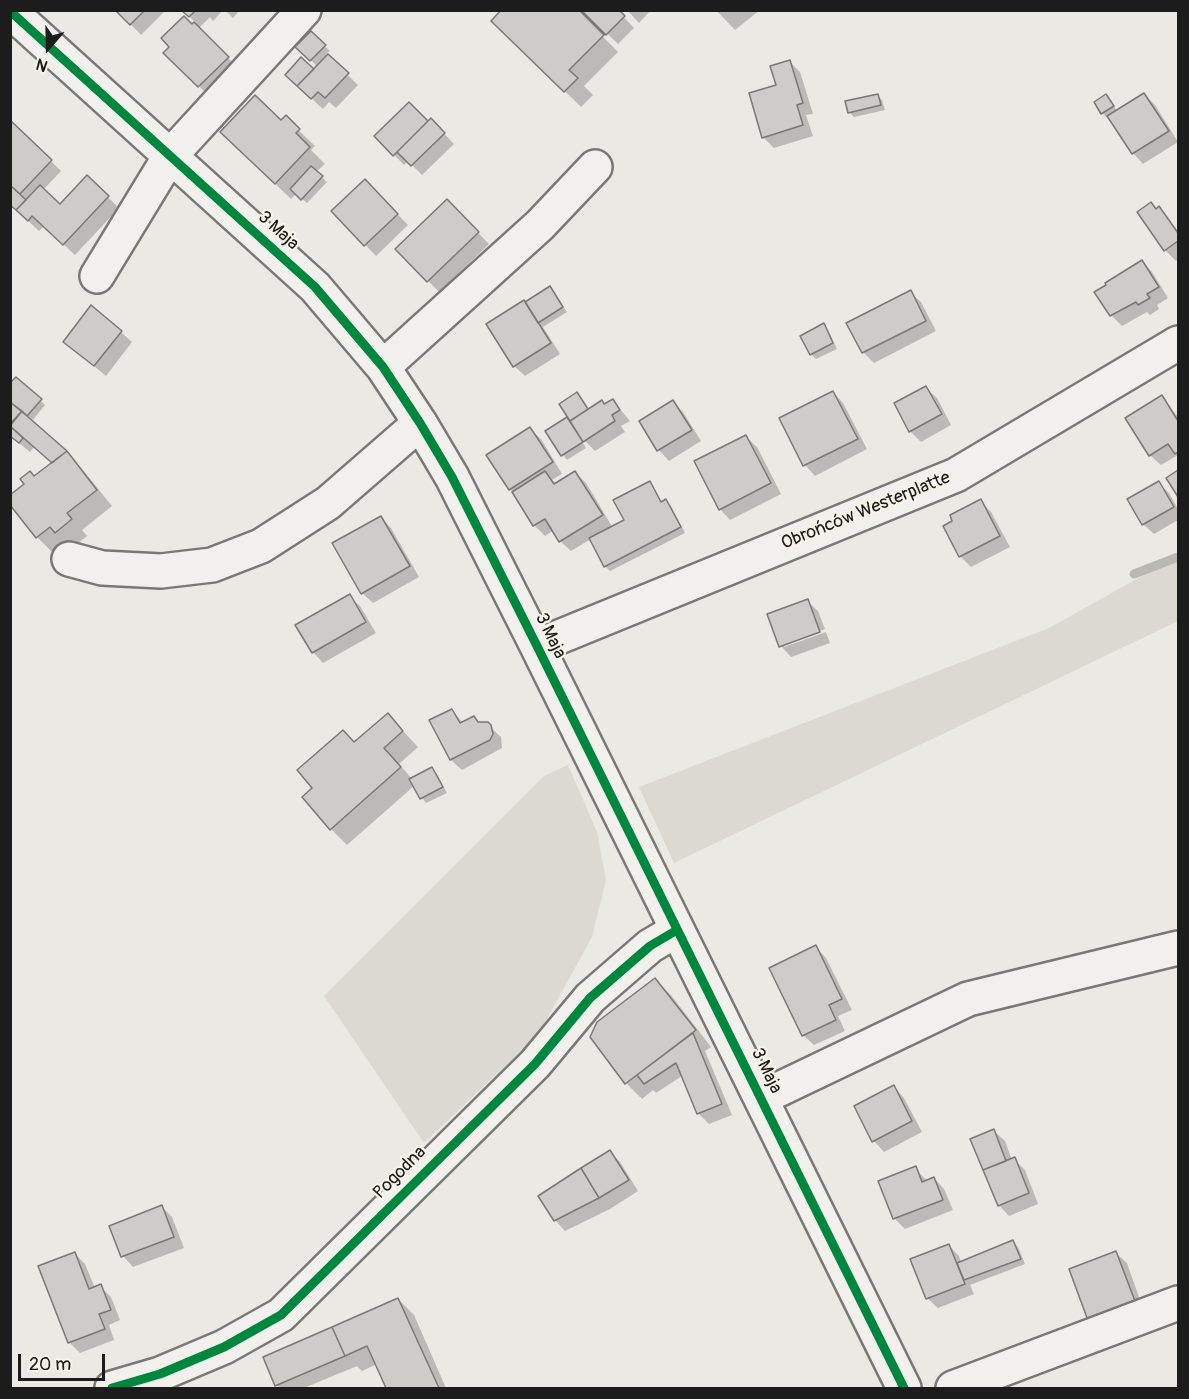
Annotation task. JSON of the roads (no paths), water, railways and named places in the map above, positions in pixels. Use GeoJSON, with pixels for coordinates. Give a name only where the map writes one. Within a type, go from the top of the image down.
{"type":"FeatureCollection","features":[{"type":"Feature","properties":{"kind":"street","name":"3 Maja"},"geometry":{"type":"LineString","coordinates":[[10,10],[315,287],[383,366],[420,423],[452,477],[537,646],[904,1389]]}},
{"type":"Feature","properties":{"kind":"street"},"geometry":{"type":"LineString","coordinates":[[98,276],[170,156],[304,10]]}},
{"type":"Feature","properties":{"kind":"street"},"geometry":{"type":"LineString","coordinates":[[383,366],[540,225],[595,167]]}},
{"type":"Feature","properties":{"kind":"street","name":"Obrońców Westerplatte"},"geometry":{"type":"LineString","coordinates":[[537,646],[956,475],[1179,343]]}},
{"type":"Feature","properties":{"kind":"street"},"geometry":{"type":"LineString","coordinates":[[69,559],[102,568],[161,571],[212,566],[261,546],[328,503],[420,423]]}},
{"type":"Feature","properties":{"kind":"street","name":"Pogodna"},"geometry":{"type":"LineString","coordinates":[[112,1389],[160,1374],[224,1347],[281,1315],[535,1064],[590,998],[650,946],[677,930]]}},
{"type":"Feature","properties":{"kind":"street","name":"3 Maja"},"geometry":{"type":"LineString","coordinates":[[761,1098],[968,999],[1179,948]]}},
{"type":"Feature","properties":{"kind":"street"},"geometry":{"type":"LineString","coordinates":[[953,1389],[1179,1303]]}},
{"type":"Feature","properties":{"kind":"street"},"geometry":{"type":"LineString","coordinates":[[998,1389],[1179,1318]]}},
{"type":"Feature","properties":{"kind":"waterway"},"geometry":{"type":"LineString","coordinates":[[1134,574],[1178,557]]}}]}
